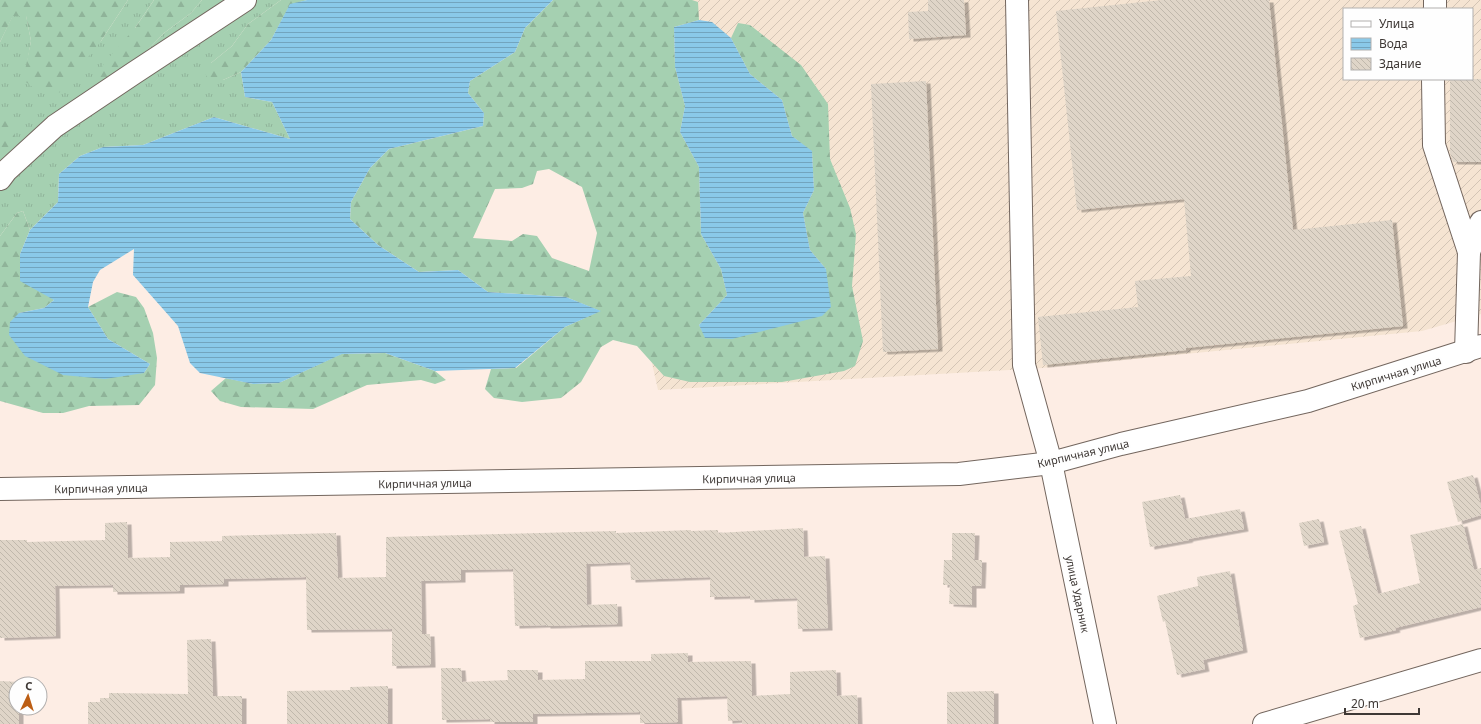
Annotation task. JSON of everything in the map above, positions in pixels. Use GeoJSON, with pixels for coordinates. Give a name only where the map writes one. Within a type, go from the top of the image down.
{"type":"FeatureCollection","features":[{"type":"Feature","properties":{"kind":"street"},"geometry":{"type":"LineString","coordinates":[[0,179],[6,171],[55,126],[134,72],[245,0]]}},
{"type":"Feature","properties":{"kind":"street","name":"улица Ударник"},"geometry":{"type":"LineString","coordinates":[[1018,0],[1024,365],[1051,463],[1105,724]]}},
{"type":"Feature","properties":{"kind":"street"},"geometry":{"type":"LineString","coordinates":[[1433,80],[1434,145],[1469,252],[1474,349]]}},
{"type":"Feature","properties":{"kind":"street"},"geometry":{"type":"LineString","coordinates":[[1469,252],[1481,222]]}},
{"type":"Feature","properties":{"kind":"street","name":"Кирпичная улица"},"geometry":{"type":"LineString","coordinates":[[0,489],[958,474],[1051,463],[1121,444],[1308,400],[1474,349]]}},
{"type":"Feature","properties":{"kind":"street"},"geometry":{"type":"LineString","coordinates":[[1264,724],[1481,660]]}},
{"type":"Feature","properties":{"kind":"shaded area"},"geometry":{"type":"Polygon","coordinates":[[[570,0],[1481,0],[1481,314],[1422,331],[1042,368],[658,390],[570,0]]]}},
{"type":"Feature","properties":{"kind":"green space"},"geometry":{"type":"Polygon","coordinates":[[[0,0],[128,0],[101,41],[59,93],[34,88],[23,80],[31,41],[26,16],[13,16],[0,42],[0,0]]]}},
{"type":"Feature","properties":{"kind":"green space"},"geometry":{"type":"Polygon","coordinates":[[[128,0],[154,0],[135,28],[135,63],[164,33],[191,13],[202,0],[281,0],[248,24],[232,46],[211,63],[223,80],[241,72],[245,97],[272,102],[290,139],[214,117],[143,145],[103,147],[80,156],[59,174],[58,202],[30,230],[23,211],[17,213],[0,236],[0,42],[13,15],[26,15],[31,41],[24,80],[101,41],[128,0]]]}},
{"type":"Feature","properties":{"kind":"green space"},"geometry":{"type":"Polygon","coordinates":[[[154,0],[202,0],[191,13],[164,33],[135,63],[123,79],[96,82],[104,63],[135,28],[154,0]]]}},
{"type":"Feature","properties":{"kind":"green space"},"geometry":{"type":"Polygon","coordinates":[[[281,0],[307,0],[290,5],[271,40],[241,72],[223,80],[209,79],[204,73],[211,63],[232,46],[248,24],[281,0]]]}},
{"type":"Feature","properties":{"kind":"green space"},"geometry":{"type":"Polygon","coordinates":[[[553,0],[692,0],[698,2],[699,20],[674,27],[675,67],[685,106],[680,132],[699,167],[701,234],[721,269],[727,295],[699,325],[706,338],[826,269],[810,250],[803,213],[814,190],[812,152],[792,136],[782,100],[750,74],[731,38],[738,23],[750,25],[801,65],[828,104],[830,159],[850,208],[856,234],[852,286],[863,341],[855,366],[844,371],[782,382],[690,382],[664,376],[637,346],[613,340],[601,347],[581,382],[561,398],[522,402],[494,398],[485,389],[491,369],[516,368],[565,327],[600,311],[566,297],[488,292],[458,270],[419,272],[378,245],[350,219],[351,202],[370,168],[389,149],[483,126],[484,113],[468,93],[470,81],[515,52],[525,28],[553,0]],[[549,169],[537,171],[533,184],[522,188],[495,189],[473,238],[512,241],[523,234],[537,236],[552,258],[589,271],[597,233],[582,187],[549,169]]]}},
{"type":"Feature","properties":{"kind":"green space"},"geometry":{"type":"Polygon","coordinates":[[[0,113],[14,125],[15,157],[0,175],[0,113]]]}},
{"type":"Feature","properties":{"kind":"green space"},"geometry":{"type":"Polygon","coordinates":[[[23,211],[30,230],[20,254],[54,300],[44,308],[19,313],[144,373],[150,364],[108,339],[88,307],[117,292],[136,297],[144,308],[153,333],[157,358],[155,385],[139,405],[89,406],[63,413],[43,413],[0,401],[0,236],[17,213],[23,211]]]}},
{"type":"Feature","properties":{"kind":"green space"},"geometry":{"type":"Polygon","coordinates":[[[385,353],[435,371],[446,380],[435,384],[421,380],[367,385],[313,409],[241,407],[220,401],[211,391],[226,378],[253,384],[279,383],[341,354],[385,353]]]}},
{"type":"Feature","properties":{"kind":"water"},"geometry":{"type":"Polygon","coordinates":[[[307,0],[553,0],[525,28],[515,52],[470,81],[468,93],[484,113],[483,126],[389,149],[370,168],[351,202],[350,219],[378,245],[419,272],[458,270],[488,292],[566,297],[601,311],[565,327],[515,368],[435,371],[385,353],[342,354],[279,383],[253,384],[200,373],[190,363],[178,326],[133,275],[134,249],[100,270],[93,282],[88,307],[108,339],[150,364],[144,373],[105,379],[63,375],[25,356],[9,335],[10,322],[19,313],[44,308],[54,300],[20,281],[20,254],[30,230],[58,202],[59,174],[80,156],[103,147],[143,145],[214,117],[290,139],[272,102],[245,97],[241,72],[271,40],[290,4],[307,0]]]}},
{"type":"Feature","properties":{"kind":"water"},"geometry":{"type":"Polygon","coordinates":[[[699,20],[712,22],[731,38],[750,74],[782,100],[792,136],[812,151],[814,190],[803,213],[810,250],[826,269],[831,307],[822,316],[732,339],[705,338],[699,325],[727,295],[721,269],[701,234],[699,167],[680,132],[685,106],[675,67],[674,27],[699,20]]]}},
{"type":"Feature","properties":{"kind":"building"},"geometry":{"type":"Polygon","coordinates":[[[928,0],[964,0],[966,35],[909,39],[908,12],[928,11],[928,0]]]}},
{"type":"Feature","properties":{"kind":"building"},"geometry":{"type":"Polygon","coordinates":[[[1162,0],[1269,0],[1293,230],[1392,220],[1403,326],[1186,348],[1186,350],[1043,365],[1038,317],[1138,307],[1135,281],[1191,276],[1184,199],[1077,210],[1056,11],[1162,0]]]}},
{"type":"Feature","properties":{"kind":"building"},"geometry":{"type":"Polygon","coordinates":[[[1481,79],[1481,162],[1453,162],[1450,153],[1450,80],[1481,79]]]}},
{"type":"Feature","properties":{"kind":"building"},"geometry":{"type":"Polygon","coordinates":[[[926,81],[938,349],[883,352],[871,84],[926,81]]]}},
{"type":"Feature","properties":{"kind":"building"},"geometry":{"type":"Polygon","coordinates":[[[1473,475],[1481,506],[1481,515],[1458,522],[1447,482],[1473,475]]]}},
{"type":"Feature","properties":{"kind":"building"},"geometry":{"type":"Polygon","coordinates":[[[1180,495],[1185,519],[1240,509],[1244,529],[1150,547],[1142,502],[1180,495]]]}},
{"type":"Feature","properties":{"kind":"building"},"geometry":{"type":"Polygon","coordinates":[[[1319,519],[1324,542],[1304,546],[1299,523],[1319,519]]]}},
{"type":"Feature","properties":{"kind":"building"},"geometry":{"type":"Polygon","coordinates":[[[127,522],[128,558],[170,557],[170,542],[222,541],[222,536],[336,533],[338,578],[386,577],[386,537],[616,531],[616,533],[691,530],[718,530],[718,533],[803,528],[804,557],[825,556],[828,628],[798,629],[797,598],[750,600],[750,596],[710,597],[710,577],[631,580],[630,562],[586,564],[587,605],[617,604],[618,624],[515,626],[513,569],[461,570],[461,580],[421,581],[422,634],[430,634],[431,665],[392,666],[392,629],[307,630],[306,577],[224,579],[224,584],[180,585],[180,591],[113,592],[113,585],[55,586],[56,636],[0,638],[0,540],[27,540],[27,542],[105,540],[105,523],[127,522]]]}},
{"type":"Feature","properties":{"kind":"building"},"geometry":{"type":"Polygon","coordinates":[[[1463,524],[1474,570],[1481,568],[1481,607],[1360,638],[1353,606],[1358,604],[1339,531],[1361,526],[1378,594],[1420,583],[1410,535],[1463,524]]]}},
{"type":"Feature","properties":{"kind":"building"},"geometry":{"type":"Polygon","coordinates":[[[952,533],[975,533],[974,560],[982,560],[981,586],[972,586],[972,605],[949,604],[950,585],[943,585],[944,560],[952,560],[952,533]]]}},
{"type":"Feature","properties":{"kind":"building"},"geometry":{"type":"Polygon","coordinates":[[[1230,571],[1243,650],[1203,660],[1205,669],[1177,675],[1165,621],[1163,622],[1157,596],[1198,586],[1197,577],[1230,571]]]}},
{"type":"Feature","properties":{"kind":"building"},"geometry":{"type":"Polygon","coordinates":[[[211,639],[213,696],[242,696],[242,724],[88,724],[88,702],[100,702],[100,698],[109,698],[109,693],[188,694],[187,640],[211,639]]]}},
{"type":"Feature","properties":{"kind":"building"},"geometry":{"type":"Polygon","coordinates":[[[688,653],[688,662],[751,661],[752,696],[790,694],[790,672],[836,670],[837,696],[857,695],[858,724],[742,724],[742,720],[728,721],[727,696],[677,698],[678,722],[640,723],[640,712],[533,714],[533,722],[490,722],[490,719],[442,720],[441,668],[461,668],[462,682],[508,680],[507,670],[538,670],[538,680],[585,679],[585,661],[651,661],[651,654],[688,653]]]}},
{"type":"Feature","properties":{"kind":"building"},"geometry":{"type":"Polygon","coordinates":[[[0,681],[8,681],[8,716],[19,716],[19,724],[0,724],[0,681]]]}},
{"type":"Feature","properties":{"kind":"building"},"geometry":{"type":"Polygon","coordinates":[[[388,686],[388,724],[287,724],[287,691],[350,690],[350,687],[388,686]]]}},
{"type":"Feature","properties":{"kind":"building"},"geometry":{"type":"Polygon","coordinates":[[[994,691],[994,724],[947,724],[947,692],[994,691]]]}}]}
